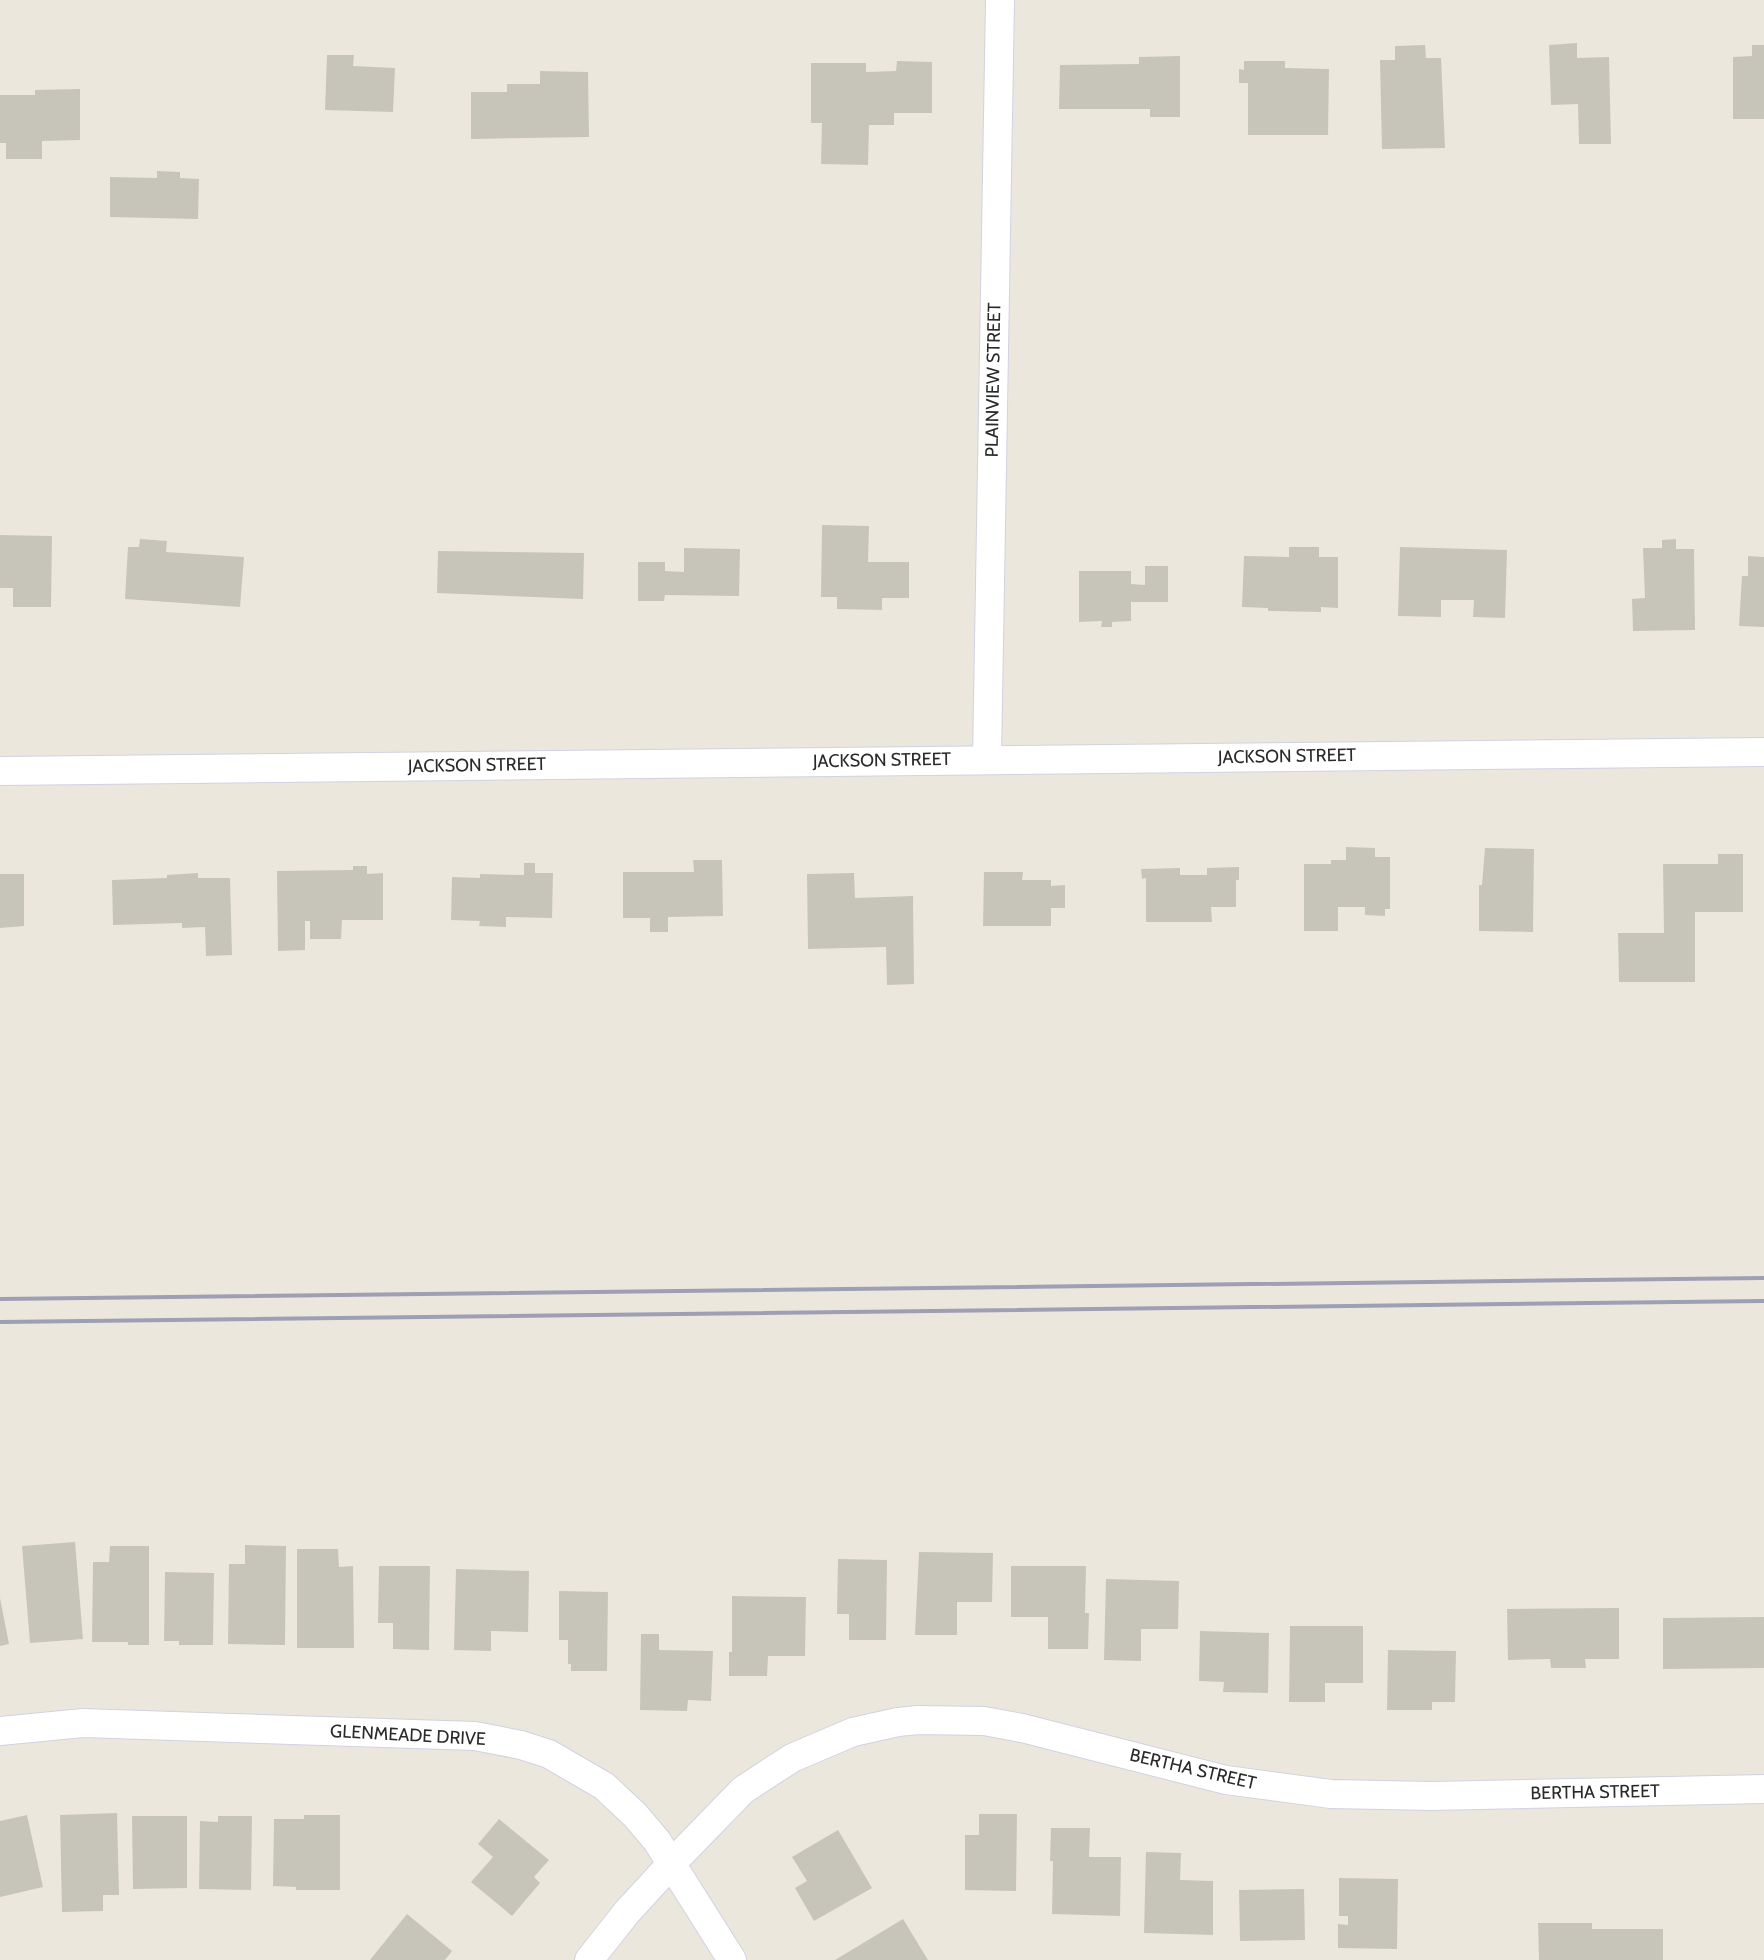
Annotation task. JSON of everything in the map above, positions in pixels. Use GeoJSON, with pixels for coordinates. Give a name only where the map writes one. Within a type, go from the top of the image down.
{"type":"FeatureCollection","features":[{"type":"Feature","properties":{"kind":"street","name":"PLAINVIEW STREET"},"geometry":{"type":"LineString","coordinates":[[987,759],[1000,0]]}},
{"type":"Feature","properties":{"kind":"street","name":"JACKSON STREET"},"geometry":{"type":"LineString","coordinates":[[0,771],[1764,752]]}},
{"type":"Feature","properties":{"kind":"street","name":"BERTHA STREET"},"geometry":{"type":"LineString","coordinates":[[589,1960],[628,1912],[672,1863],[743,1790],[792,1758],[853,1732],[885,1724],[918,1720],[984,1721],[1022,1728],[1226,1780],[1331,1794],[1432,1796],[1764,1789]]}},
{"type":"Feature","properties":{"kind":"street","name":"GLENMEADE DRIVE"},"geometry":{"type":"LineString","coordinates":[[0,1731],[83,1724],[164,1726],[475,1736],[521,1745],[548,1754],[604,1786],[635,1815],[657,1840],[732,1960]]}},
{"type":"Feature","properties":{"kind":"building"},"geometry":{"type":"Polygon","coordinates":[[[1577,43],[1577,58],[1609,57],[1611,144],[1579,144],[1578,104],[1551,105],[1549,45],[1577,43]]]}},
{"type":"Feature","properties":{"kind":"building"},"geometry":{"type":"Polygon","coordinates":[[[1425,45],[1426,58],[1441,58],[1445,148],[1382,149],[1380,60],[1395,60],[1395,46],[1425,45]]]}},
{"type":"Feature","properties":{"kind":"building"},"geometry":{"type":"Polygon","coordinates":[[[1752,45],[1764,45],[1764,119],[1733,119],[1733,57],[1752,56],[1752,45]]]}},
{"type":"Feature","properties":{"kind":"building"},"geometry":{"type":"Polygon","coordinates":[[[327,55],[354,55],[353,66],[395,68],[393,112],[325,110],[327,55]]]}},
{"type":"Feature","properties":{"kind":"building"},"geometry":{"type":"Polygon","coordinates":[[[1180,56],[1180,117],[1150,117],[1150,109],[1059,109],[1060,65],[1139,64],[1139,57],[1180,56]]]}},
{"type":"Feature","properties":{"kind":"building"},"geometry":{"type":"Polygon","coordinates":[[[897,61],[932,62],[932,113],[894,113],[894,125],[869,125],[868,165],[821,164],[822,123],[811,123],[811,63],[866,63],[866,72],[896,71],[897,61]]]}},
{"type":"Feature","properties":{"kind":"building"},"geometry":{"type":"Polygon","coordinates":[[[1244,61],[1285,61],[1285,68],[1329,69],[1328,135],[1248,135],[1248,83],[1239,83],[1239,69],[1244,70],[1244,61]]]}},
{"type":"Feature","properties":{"kind":"building"},"geometry":{"type":"Polygon","coordinates":[[[540,71],[588,72],[589,137],[471,139],[471,92],[507,92],[507,84],[540,84],[540,71]]]}},
{"type":"Feature","properties":{"kind":"building"},"geometry":{"type":"Polygon","coordinates":[[[80,89],[80,140],[42,141],[42,159],[6,159],[6,143],[0,143],[0,95],[35,95],[35,90],[80,89]]]}},
{"type":"Feature","properties":{"kind":"building"},"geometry":{"type":"Polygon","coordinates":[[[157,171],[180,172],[180,178],[199,179],[198,219],[110,217],[110,177],[157,178],[157,171]]]}},
{"type":"Feature","properties":{"kind":"building"},"geometry":{"type":"Polygon","coordinates":[[[822,525],[869,526],[868,562],[909,562],[909,598],[882,598],[882,610],[837,609],[837,597],[821,597],[822,525]]]}},
{"type":"Feature","properties":{"kind":"building"},"geometry":{"type":"Polygon","coordinates":[[[0,535],[52,536],[51,607],[13,607],[13,588],[0,588],[0,535]]]}},
{"type":"Feature","properties":{"kind":"building"},"geometry":{"type":"Polygon","coordinates":[[[140,539],[167,541],[166,552],[244,557],[240,607],[125,599],[128,547],[139,547],[140,539]]]}},
{"type":"Feature","properties":{"kind":"building"},"geometry":{"type":"Polygon","coordinates":[[[1676,539],[1676,549],[1694,549],[1695,630],[1633,631],[1632,599],[1645,598],[1643,548],[1662,548],[1662,540],[1676,539]]]}},
{"type":"Feature","properties":{"kind":"building"},"geometry":{"type":"Polygon","coordinates":[[[1289,547],[1319,547],[1319,557],[1338,557],[1338,608],[1321,607],[1321,612],[1268,611],[1268,608],[1242,607],[1244,556],[1289,557],[1289,547]]]}},
{"type":"Feature","properties":{"kind":"building"},"geometry":{"type":"Polygon","coordinates":[[[1400,547],[1507,550],[1505,618],[1473,617],[1474,600],[1441,600],[1441,617],[1398,616],[1400,547]]]}},
{"type":"Feature","properties":{"kind":"building"},"geometry":{"type":"Polygon","coordinates":[[[684,548],[740,549],[739,596],[665,595],[664,601],[638,601],[638,562],[665,562],[665,571],[684,572],[684,548]]]}},
{"type":"Feature","properties":{"kind":"building"},"geometry":{"type":"Polygon","coordinates":[[[438,551],[584,553],[583,599],[437,593],[438,551]]]}},
{"type":"Feature","properties":{"kind":"building"},"geometry":{"type":"Polygon","coordinates":[[[1748,556],[1764,557],[1764,627],[1739,626],[1742,576],[1748,576],[1748,556]]]}},
{"type":"Feature","properties":{"kind":"building"},"geometry":{"type":"Polygon","coordinates":[[[1145,566],[1168,566],[1168,602],[1131,602],[1131,621],[1112,622],[1112,627],[1101,627],[1102,621],[1079,622],[1079,571],[1131,571],[1131,584],[1145,585],[1145,566]]]}},
{"type":"Feature","properties":{"kind":"building"},"geometry":{"type":"Polygon","coordinates":[[[1346,847],[1375,848],[1375,857],[1390,857],[1390,909],[1385,909],[1385,916],[1365,915],[1365,907],[1338,907],[1338,931],[1304,931],[1304,864],[1331,864],[1331,860],[1346,860],[1346,847]]]}},
{"type":"Feature","properties":{"kind":"building"},"geometry":{"type":"Polygon","coordinates":[[[1485,848],[1534,849],[1533,932],[1479,931],[1479,885],[1482,885],[1485,848]]]}},
{"type":"Feature","properties":{"kind":"building"},"geometry":{"type":"Polygon","coordinates":[[[1718,854],[1743,854],[1743,912],[1695,912],[1695,982],[1619,982],[1618,933],[1664,933],[1663,864],[1718,864],[1718,854]]]}},
{"type":"Feature","properties":{"kind":"building"},"geometry":{"type":"Polygon","coordinates":[[[693,860],[722,860],[723,916],[668,917],[668,932],[650,932],[650,918],[623,918],[623,872],[694,872],[693,860]]]}},
{"type":"Feature","properties":{"kind":"building"},"geometry":{"type":"Polygon","coordinates":[[[524,863],[535,863],[535,873],[553,873],[552,918],[506,917],[506,927],[479,926],[480,921],[451,920],[452,877],[480,878],[480,874],[524,875],[524,863]]]}},
{"type":"Feature","properties":{"kind":"building"},"geometry":{"type":"Polygon","coordinates":[[[353,866],[367,866],[367,874],[383,873],[383,920],[342,920],[341,939],[310,939],[310,921],[305,921],[305,950],[278,951],[277,871],[353,870],[353,866]]]}},
{"type":"Feature","properties":{"kind":"building"},"geometry":{"type":"Polygon","coordinates":[[[1239,867],[1239,880],[1236,880],[1236,907],[1211,907],[1212,922],[1146,922],[1146,878],[1142,879],[1141,869],[1180,868],[1180,875],[1207,875],[1207,868],[1239,867]]]}},
{"type":"Feature","properties":{"kind":"building"},"geometry":{"type":"Polygon","coordinates":[[[984,872],[1023,872],[1022,880],[1051,880],[1051,886],[1065,885],[1065,908],[1051,908],[1051,926],[983,926],[984,872]]]}},
{"type":"Feature","properties":{"kind":"building"},"geometry":{"type":"Polygon","coordinates":[[[198,873],[198,878],[230,878],[232,955],[206,956],[205,927],[182,928],[182,923],[113,925],[112,880],[167,878],[167,875],[198,873]]]}},
{"type":"Feature","properties":{"kind":"building"},"geometry":{"type":"Polygon","coordinates":[[[854,873],[855,898],[913,896],[914,984],[887,985],[886,947],[808,949],[807,874],[854,873]]]}},
{"type":"Feature","properties":{"kind":"building"},"geometry":{"type":"Polygon","coordinates":[[[0,874],[24,874],[24,926],[0,928],[0,874]]]}},
{"type":"Feature","properties":{"kind":"building"},"geometry":{"type":"Polygon","coordinates":[[[75,1542],[83,1639],[30,1643],[22,1546],[75,1542]]]}},
{"type":"Feature","properties":{"kind":"building"},"geometry":{"type":"Polygon","coordinates":[[[245,1545],[286,1546],[285,1645],[228,1644],[229,1564],[245,1564],[245,1545]]]}},
{"type":"Feature","properties":{"kind":"building"},"geometry":{"type":"Polygon","coordinates":[[[110,1546],[149,1546],[149,1645],[128,1645],[128,1642],[92,1642],[93,1562],[109,1562],[110,1546]]]}},
{"type":"Feature","properties":{"kind":"building"},"geometry":{"type":"Polygon","coordinates":[[[297,1549],[338,1549],[339,1567],[353,1566],[354,1648],[297,1648],[297,1549]]]}},
{"type":"Feature","properties":{"kind":"building"},"geometry":{"type":"Polygon","coordinates":[[[919,1552],[993,1553],[992,1602],[957,1602],[957,1635],[915,1635],[919,1552]]]}},
{"type":"Feature","properties":{"kind":"building"},"geometry":{"type":"Polygon","coordinates":[[[838,1559],[887,1560],[886,1640],[849,1640],[849,1614],[837,1614],[838,1559]]]}},
{"type":"Feature","properties":{"kind":"building"},"geometry":{"type":"Polygon","coordinates":[[[379,1566],[430,1566],[429,1650],[393,1649],[393,1623],[378,1623],[379,1566]]]}},
{"type":"Feature","properties":{"kind":"building"},"geometry":{"type":"Polygon","coordinates":[[[1011,1566],[1086,1566],[1085,1613],[1089,1613],[1088,1649],[1048,1649],[1048,1617],[1011,1617],[1011,1566]]]}},
{"type":"Feature","properties":{"kind":"building"},"geometry":{"type":"Polygon","coordinates":[[[456,1569],[529,1571],[528,1632],[491,1631],[491,1651],[454,1650],[456,1569]]]}},
{"type":"Feature","properties":{"kind":"building"},"geometry":{"type":"Polygon","coordinates":[[[165,1572],[214,1573],[213,1645],[179,1645],[179,1641],[164,1641],[165,1572]]]}},
{"type":"Feature","properties":{"kind":"building"},"geometry":{"type":"Polygon","coordinates":[[[1106,1579],[1179,1581],[1178,1629],[1141,1629],[1141,1661],[1104,1660],[1106,1579]]]}},
{"type":"Feature","properties":{"kind":"building"},"geometry":{"type":"Polygon","coordinates":[[[559,1591],[608,1592],[607,1671],[571,1671],[571,1664],[568,1664],[568,1640],[559,1640],[559,1591]]]}},
{"type":"Feature","properties":{"kind":"building"},"geometry":{"type":"Polygon","coordinates":[[[732,1596],[806,1597],[805,1656],[768,1656],[767,1676],[729,1676],[729,1652],[732,1652],[732,1596]]]}},
{"type":"Feature","properties":{"kind":"building"},"geometry":{"type":"Polygon","coordinates":[[[0,1598],[9,1644],[0,1646],[0,1598]]]}},
{"type":"Feature","properties":{"kind":"building"},"geometry":{"type":"Polygon","coordinates":[[[1619,1608],[1619,1659],[1585,1659],[1586,1668],[1551,1668],[1550,1659],[1508,1660],[1507,1609],[1619,1608]]]}},
{"type":"Feature","properties":{"kind":"building"},"geometry":{"type":"Polygon","coordinates":[[[1764,1617],[1764,1668],[1663,1669],[1663,1618],[1764,1617]]]}},
{"type":"Feature","properties":{"kind":"building"},"geometry":{"type":"Polygon","coordinates":[[[1290,1626],[1363,1626],[1363,1683],[1325,1683],[1325,1702],[1289,1702],[1290,1626]]]}},
{"type":"Feature","properties":{"kind":"building"},"geometry":{"type":"Polygon","coordinates":[[[1200,1631],[1269,1633],[1268,1693],[1223,1692],[1224,1682],[1199,1681],[1200,1631]]]}},
{"type":"Feature","properties":{"kind":"building"},"geometry":{"type":"Polygon","coordinates":[[[641,1634],[659,1634],[659,1650],[713,1651],[711,1701],[688,1700],[687,1711],[640,1710],[641,1634]]]}},
{"type":"Feature","properties":{"kind":"building"},"geometry":{"type":"Polygon","coordinates":[[[1388,1650],[1456,1651],[1455,1702],[1432,1702],[1432,1710],[1387,1710],[1388,1650]]]}},
{"type":"Feature","properties":{"kind":"building"},"geometry":{"type":"Polygon","coordinates":[[[117,1813],[119,1895],[103,1895],[103,1911],[62,1912],[60,1815],[117,1813]]]}},
{"type":"Feature","properties":{"kind":"building"},"geometry":{"type":"Polygon","coordinates":[[[979,1814],[1017,1814],[1016,1891],[965,1890],[965,1835],[979,1835],[979,1814]]]}},
{"type":"Feature","properties":{"kind":"building"},"geometry":{"type":"Polygon","coordinates":[[[27,1815],[43,1887],[0,1897],[0,1821],[27,1815]]]}},
{"type":"Feature","properties":{"kind":"building"},"geometry":{"type":"Polygon","coordinates":[[[304,1815],[340,1815],[340,1890],[296,1890],[296,1887],[273,1886],[274,1819],[304,1819],[304,1815]]]}},
{"type":"Feature","properties":{"kind":"building"},"geometry":{"type":"Polygon","coordinates":[[[132,1816],[187,1816],[187,1888],[133,1889],[132,1816]]]}},
{"type":"Feature","properties":{"kind":"building"},"geometry":{"type":"Polygon","coordinates":[[[218,1816],[252,1816],[251,1890],[199,1889],[200,1821],[218,1822],[218,1816]]]}},
{"type":"Feature","properties":{"kind":"building"},"geometry":{"type":"Polygon","coordinates":[[[499,1819],[549,1860],[534,1877],[540,1883],[512,1916],[471,1882],[493,1857],[478,1844],[499,1819]]]}},
{"type":"Feature","properties":{"kind":"building"},"geometry":{"type":"Polygon","coordinates":[[[1051,1828],[1090,1828],[1089,1857],[1121,1857],[1120,1916],[1052,1914],[1053,1861],[1050,1861],[1051,1828]]]}},
{"type":"Feature","properties":{"kind":"building"},"geometry":{"type":"Polygon","coordinates":[[[838,1830],[872,1888],[814,1921],[795,1888],[807,1881],[792,1857],[838,1830]]]}},
{"type":"Feature","properties":{"kind":"building"},"geometry":{"type":"Polygon","coordinates":[[[1146,1852],[1181,1853],[1180,1880],[1213,1881],[1213,1935],[1144,1933],[1146,1852]]]}},
{"type":"Feature","properties":{"kind":"building"},"geometry":{"type":"Polygon","coordinates":[[[1339,1878],[1398,1879],[1397,1949],[1338,1948],[1338,1924],[1348,1925],[1348,1916],[1339,1916],[1339,1878]]]}},
{"type":"Feature","properties":{"kind":"building"},"geometry":{"type":"Polygon","coordinates":[[[1304,1889],[1305,1940],[1240,1941],[1239,1890],[1304,1889]]]}},
{"type":"Feature","properties":{"kind":"building"},"geometry":{"type":"Polygon","coordinates":[[[407,1914],[452,1951],[445,1960],[370,1960],[407,1914]]]}},
{"type":"Feature","properties":{"kind":"building"},"geometry":{"type":"Polygon","coordinates":[[[903,1919],[928,1960],[835,1960],[903,1919]]]}},
{"type":"Feature","properties":{"kind":"building"},"geometry":{"type":"Polygon","coordinates":[[[1538,1923],[1592,1923],[1592,1929],[1663,1929],[1663,1960],[1539,1960],[1538,1923]]]}},
{"type":"Feature","properties":{"kind":"railway"},"geometry":{"type":"LineString","coordinates":[[0,1299],[1764,1278]]}},
{"type":"Feature","properties":{"kind":"railway"},"geometry":{"type":"LineString","coordinates":[[0,1322],[1764,1301]]}}]}
